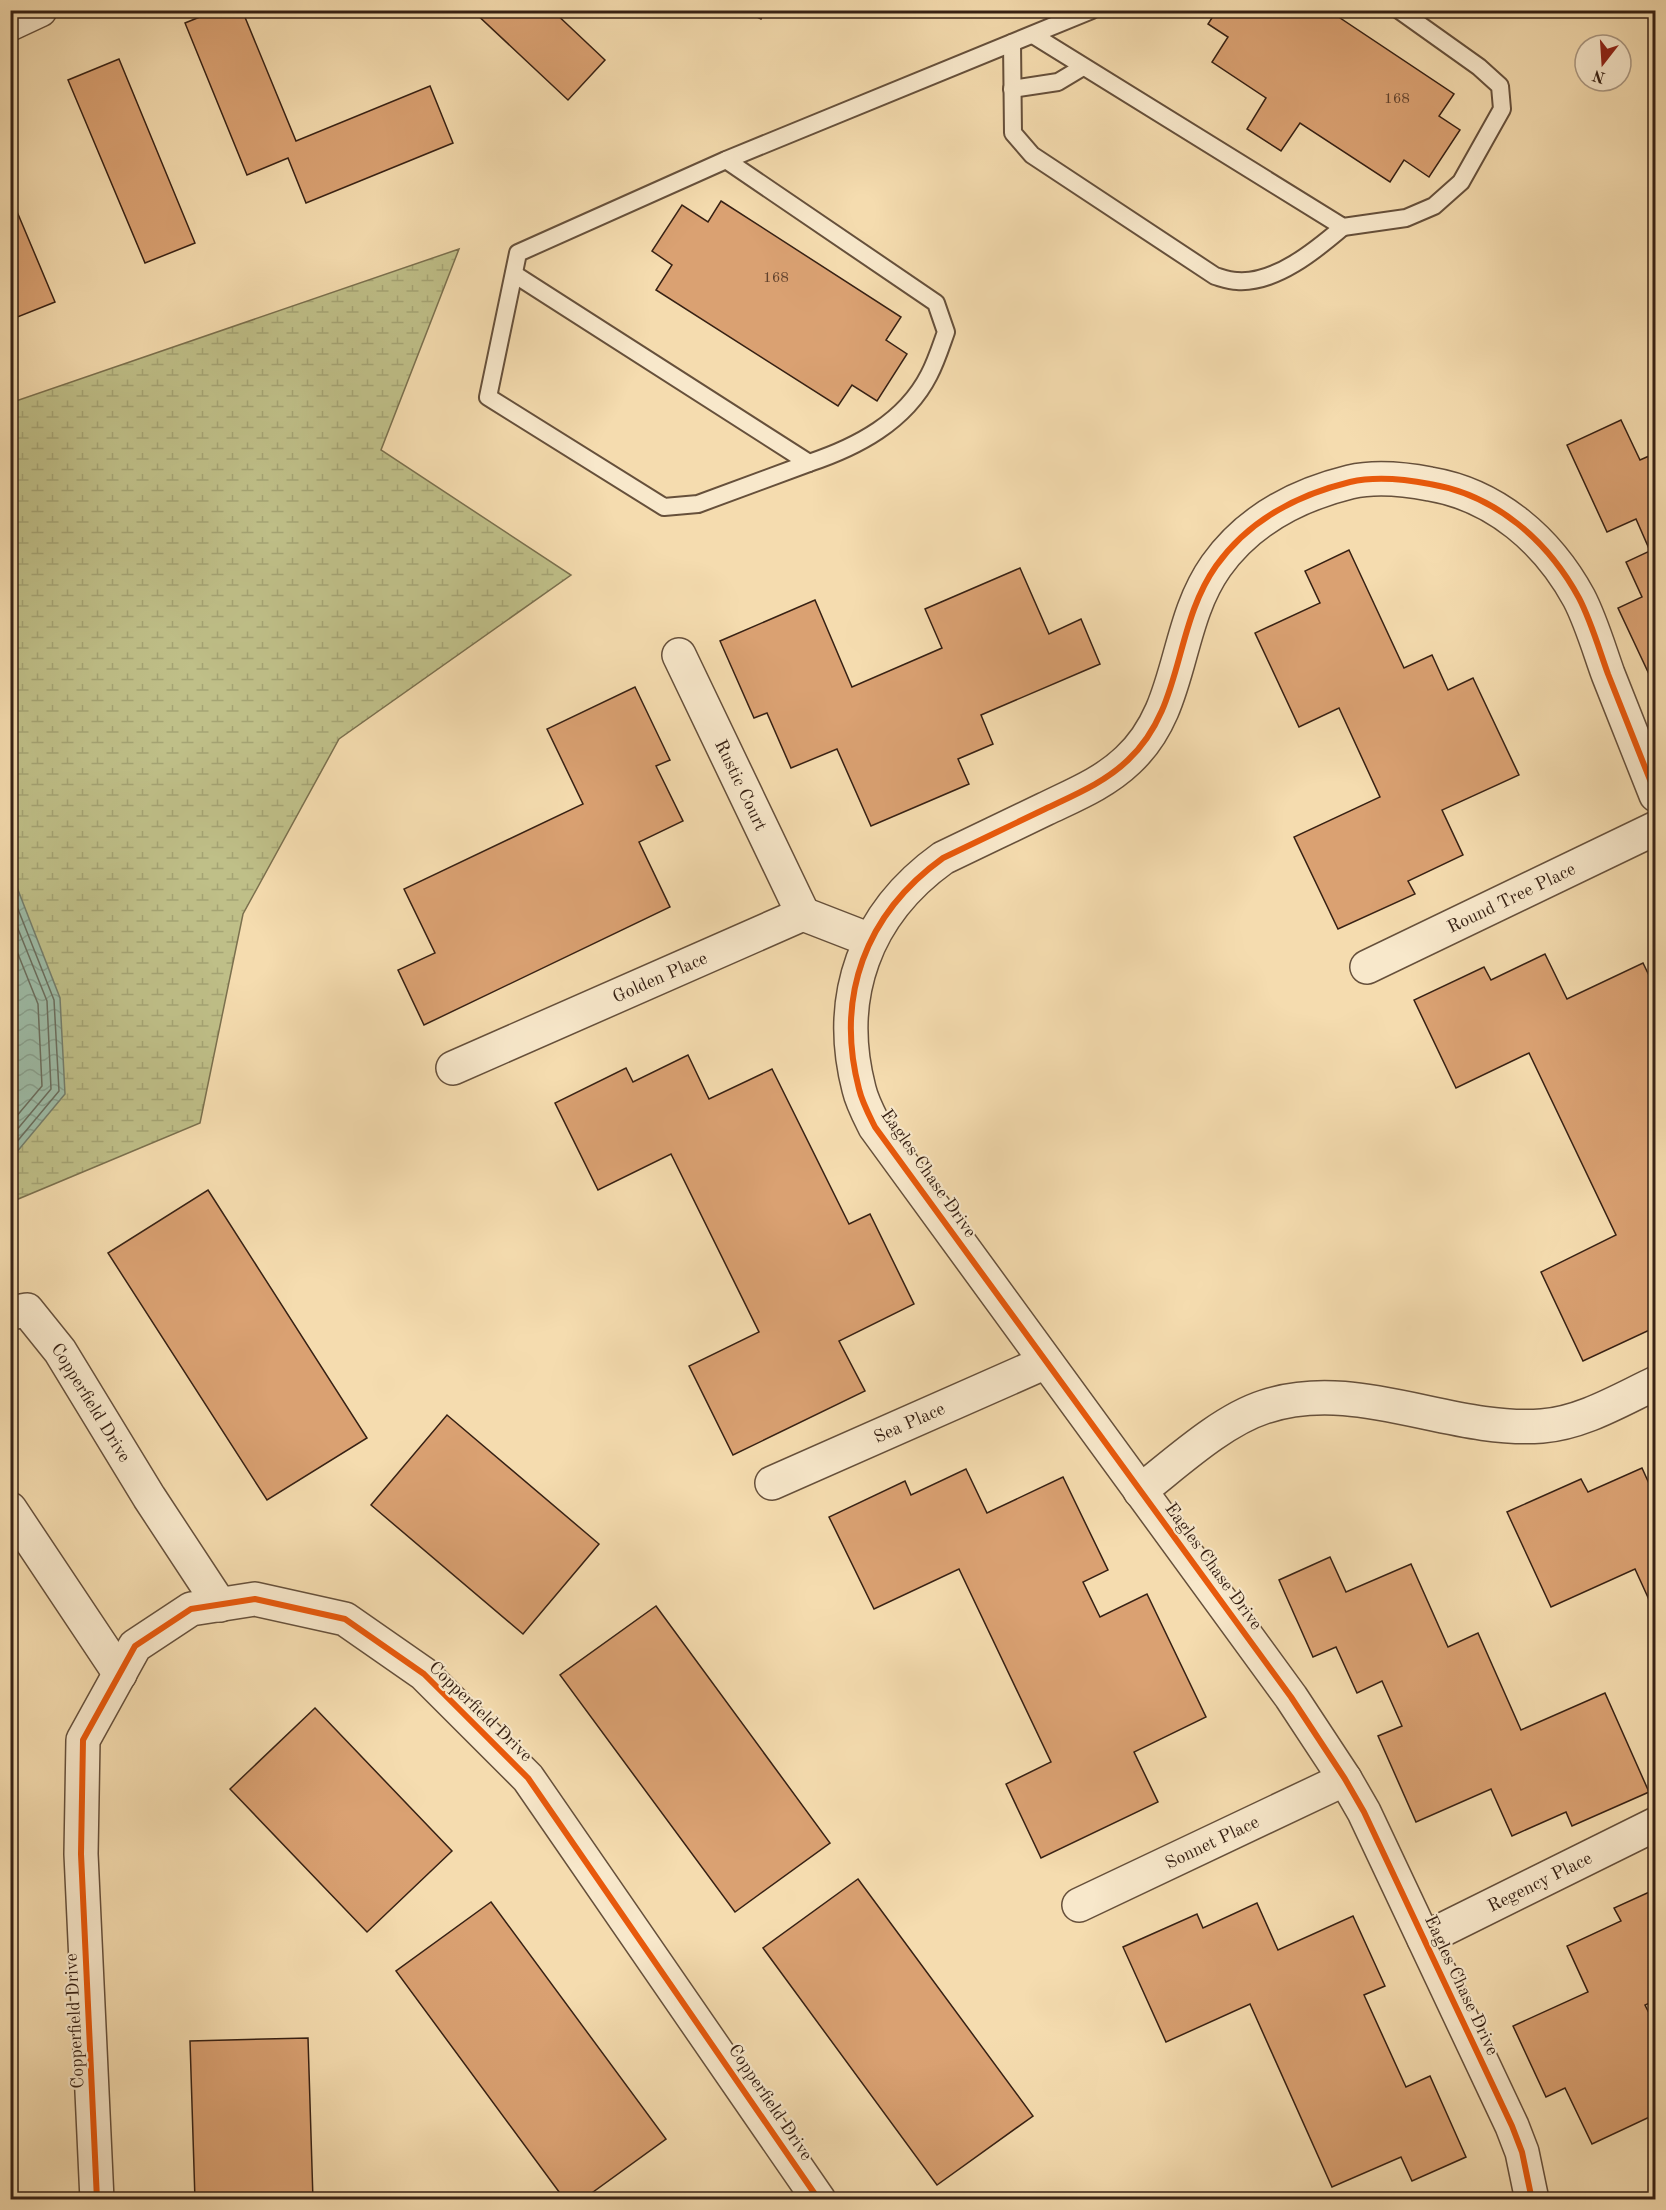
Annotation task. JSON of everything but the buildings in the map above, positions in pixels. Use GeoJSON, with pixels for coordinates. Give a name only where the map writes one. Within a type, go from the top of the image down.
{"type":"FeatureCollection","features":[{"type":"Feature","properties":{"kind":"street"},"geometry":{"type":"LineString","coordinates":[[10,24],[40,10]]}},
{"type":"Feature","properties":{"kind":"street","name":"Eagles Chase Drive"},"geometry":{"type":"LineString","coordinates":[[1532,2199],[1522,2152],[1512,2126],[1364,1812],[1291,1697],[875,1127],[859,1092],[850,1050],[851,1004],[870,940],[895,901],[925,871],[943,858],[1103,781],[1130,759],[1153,731],[1170,695],[1179,650],[1194,604],[1216,565],[1246,532],[1279,508],[1318,490],[1362,480],[1403,479],[1435,484],[1484,501],[1524,528],[1557,563],[1580,601],[1656,795]]}},
{"type":"Feature","properties":{"kind":"street","name":"Rustic Court"},"geometry":{"type":"LineString","coordinates":[[679,655],[803,914]]}},
{"type":"Feature","properties":{"kind":"street","name":"Round Tree Place"},"geometry":{"type":"LineString","coordinates":[[1368,967],[1656,828]]}},
{"type":"Feature","properties":{"kind":"street"},"geometry":{"type":"LineString","coordinates":[[803,914],[870,940]]}},
{"type":"Feature","properties":{"kind":"street","name":"Golden Place"},"geometry":{"type":"LineString","coordinates":[[453,1068],[803,914]]}},
{"type":"Feature","properties":{"kind":"street","name":"Copperfield Drive"},"geometry":{"type":"LineString","coordinates":[[10,1313],[27,1310],[60,1351],[149,1497],[220,1605]]}},
{"type":"Feature","properties":{"kind":"street","name":"Sea Place"},"geometry":{"type":"LineString","coordinates":[[772,1483],[1046,1362]]}},
{"type":"Feature","properties":{"kind":"street"},"geometry":{"type":"LineString","coordinates":[[1140,1491],[1226,1426],[1262,1407],[1298,1398],[1330,1396],[1505,1427],[1544,1426],[1581,1418],[1656,1383]]}},
{"type":"Feature","properties":{"kind":"street"},"geometry":{"type":"LineString","coordinates":[[10,1509],[120,1674]]}},
{"type":"Feature","properties":{"kind":"street","name":"Copperfield Drive"},"geometry":{"type":"LineString","coordinates":[[97,2199],[81,1854],[83,1740],[135,1646],[191,1610],[255,1599],[345,1619],[424,1674],[528,1778],[819,2199]]}},
{"type":"Feature","properties":{"kind":"street","name":"Sonnet Place"},"geometry":{"type":"LineString","coordinates":[[1079,1905],[1345,1779]]}},
{"type":"Feature","properties":{"kind":"street","name":"Regency Place"},"geometry":{"type":"LineString","coordinates":[[1424,1939],[1656,1824]]}},
{"type":"Feature","properties":{"kind":"lane"},"geometry":{"type":"LineString","coordinates":[[726,160],[936,303],[946,332],[929,376],[902,412],[851,447],[699,504],[664,507],[488,397],[518,253],[726,160],[1092,10]]}},
{"type":"Feature","properties":{"kind":"lane"},"geometry":{"type":"LineString","coordinates":[[1012,43],[1013,133],[1032,155],[1215,276],[1238,282],[1259,278],[1304,259],[1343,227],[1406,218],[1434,206],[1461,182],[1502,109],[1500,86],[1479,67],[1399,10]]}},
{"type":"Feature","properties":{"kind":"lane"},"geometry":{"type":"LineString","coordinates":[[1033,34],[1343,227]]}},
{"type":"Feature","properties":{"kind":"lane"},"geometry":{"type":"LineString","coordinates":[[1012,89],[1058,82],[1083,67]]}},
{"type":"Feature","properties":{"kind":"lane"},"geometry":{"type":"LineString","coordinates":[[514,274],[809,463]]}},
{"type":"Feature","properties":{"kind":"green space"},"geometry":{"type":"Polygon","coordinates":[[[459,249],[381,450],[571,575],[339,739],[243,914],[200,1123],[11,1202],[10,403],[459,249]]]}},
{"type":"Feature","properties":{"kind":"water"},"geometry":{"type":"Polygon","coordinates":[[[11,872],[60,998],[65,1094],[11,1159],[11,872]]]}},
{"type":"Feature","properties":{"kind":"cycle path"},"geometry":{"type":"LineString","coordinates":[[1532,2200],[1522,2152],[1512,2126],[1364,1812],[1345,1779],[1291,1697],[875,1127],[859,1089],[853,1055],[851,1022],[854,990],[863,960],[876,931],[894,905],[916,880],[943,858],[1088,788],[1128,760],[1146,739],[1159,716],[1169,692],[1192,615],[1202,590],[1216,566],[1229,550],[1258,523],[1293,502],[1330,487],[1360,480],[1390,479],[1430,484],[1454,490],[1477,498],[1498,510],[1536,540],[1552,558],[1579,598],[1656,795]]}},
{"type":"Feature","properties":{"kind":"cycle path"},"geometry":{"type":"LineString","coordinates":[[97,2200],[81,1854],[83,1740],[135,1646],[191,1609],[255,1599],[345,1619],[424,1674],[528,1778],[819,2200]]}}]}
